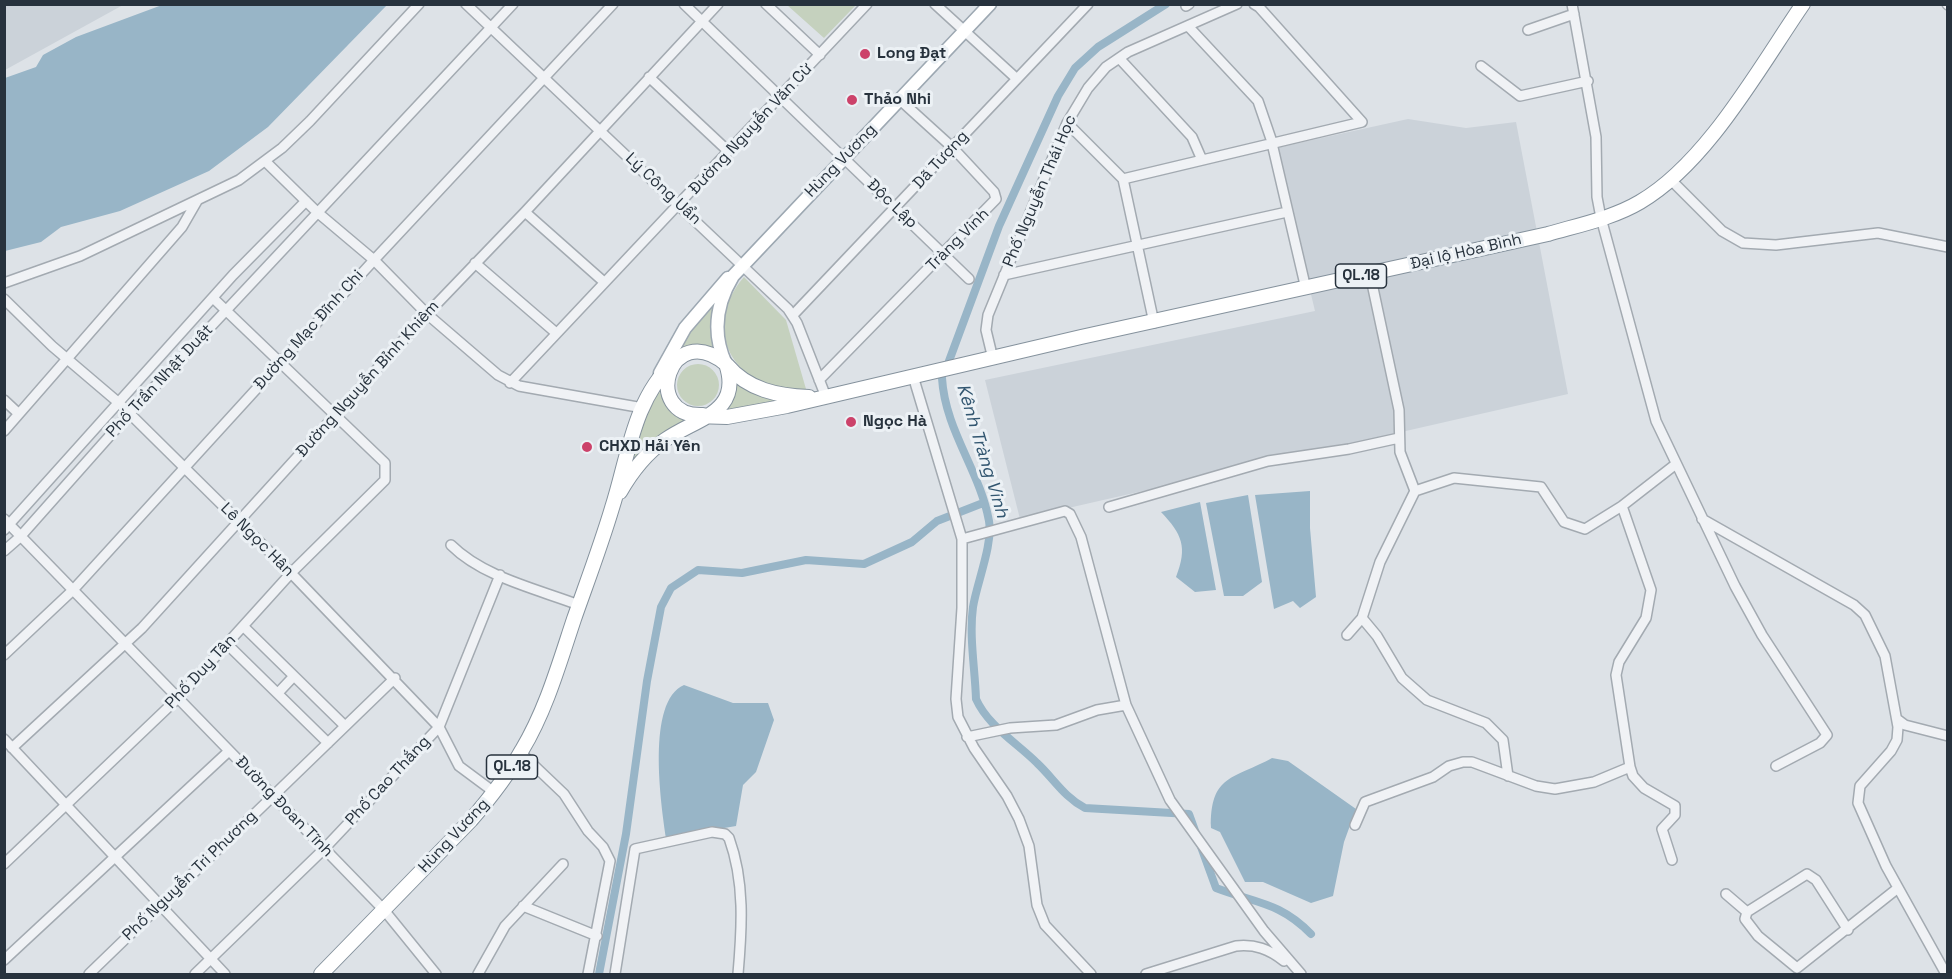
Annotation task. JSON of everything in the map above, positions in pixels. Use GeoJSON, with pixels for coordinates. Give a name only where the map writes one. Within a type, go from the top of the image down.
{"type":"FeatureCollection","features":[{"type":"Feature","properties":{"kind":"highway","name":"Đại lộ Hòa Bình"},"geometry":{"type":"LineString","coordinates":[[826,397],[1548,234],[1601,218],[1640,202],[1670,179],[1719,126],[1803,4]]}},
{"type":"Feature","properties":{"kind":"highway"},"geometry":{"type":"LineString","coordinates":[[614,504],[624,461],[651,390],[670,368],[690,352],[709,353],[749,384],[766,391],[789,396],[826,397]]}},
{"type":"Feature","properties":{"kind":"highway"},"geometry":{"type":"LineString","coordinates":[[614,504],[640,462],[674,434],[710,415],[729,395],[731,385],[726,364]]}},
{"type":"Feature","properties":{"kind":"highway"},"geometry":{"type":"LineString","coordinates":[[670,368],[669,396],[675,406],[710,415]]}},
{"type":"Feature","properties":{"kind":"highway"},"geometry":{"type":"LineString","coordinates":[[674,434],[710,415],[826,397]]}},
{"type":"Feature","properties":{"kind":"highway","name":"Hùng Vương"},"geometry":{"type":"LineString","coordinates":[[321,975],[494,792],[521,753],[537,722],[614,504]]}},
{"type":"Feature","properties":{"kind":"main road","name":"Hùng Vương"},"geometry":{"type":"LineString","coordinates":[[742,265],[990,4]]}},
{"type":"Feature","properties":{"kind":"main road"},"geometry":{"type":"LineString","coordinates":[[651,390],[678,337],[709,297],[742,265]]}},
{"type":"Feature","properties":{"kind":"main road"},"geometry":{"type":"LineString","coordinates":[[726,364],[718,339],[718,312],[726,287],[742,265]]}},
{"type":"Feature","properties":{"kind":"main road"},"geometry":{"type":"LineString","coordinates":[[670,368],[678,337]]}},
{"type":"Feature","properties":{"kind":"street"},"geometry":{"type":"LineString","coordinates":[[4,283],[80,256],[239,180],[265,161],[310,121],[419,4]]}},
{"type":"Feature","properties":{"kind":"street","name":"Lý Công Uẩn"},"geometry":{"type":"LineString","coordinates":[[466,4],[681,205],[793,315],[826,397]]}},
{"type":"Feature","properties":{"kind":"street","name":"Phố Trần Nhật Duật"},"geometry":{"type":"LineString","coordinates":[[4,551],[21,536],[130,413],[513,4]]}},
{"type":"Feature","properties":{"kind":"street","name":"Đường Mạc Đĩnh Chi"},"geometry":{"type":"LineString","coordinates":[[4,655],[73,590],[374,260],[613,4]]}},
{"type":"Feature","properties":{"kind":"street","name":"Độc Lập"},"geometry":{"type":"LineString","coordinates":[[684,4],[969,279]]}},
{"type":"Feature","properties":{"kind":"street","name":"Đường Nguyễn Bỉnh Khiêm"},"geometry":{"type":"LineString","coordinates":[[12,748],[126,645],[240,523],[427,314],[718,4]]}},
{"type":"Feature","properties":{"kind":"street"},"geometry":{"type":"LineString","coordinates":[[766,4],[820,55]]}},
{"type":"Feature","properties":{"kind":"street","name":"Đường Nguyễn Văn Cừ"},"geometry":{"type":"LineString","coordinates":[[510,383],[603,282],[681,205],[728,151],[867,4]]}},
{"type":"Feature","properties":{"kind":"street"},"geometry":{"type":"LineString","coordinates":[[935,4],[1017,79]]}},
{"type":"Feature","properties":{"kind":"street","name":"Phố Nguyễn Thái Học"},"geometry":{"type":"LineString","coordinates":[[993,358],[986,330],[988,315],[1067,123],[1088,88],[1106,67],[1119,58],[1237,4]]}},
{"type":"Feature","properties":{"kind":"street"},"geometry":{"type":"LineString","coordinates":[[1123,179],[1362,122],[1254,4]]}},
{"type":"Feature","properties":{"kind":"street","name":"Dã Tượng"},"geometry":{"type":"LineString","coordinates":[[793,315],[1089,5]]}},
{"type":"Feature","properties":{"kind":"street"},"geometry":{"type":"LineString","coordinates":[[1528,30],[1573,9],[1588,81],[1596,137],[1597,197],[1601,218],[1651,408],[1702,519],[1762,635],[1827,735],[1820,743],[1776,766]]}},
{"type":"Feature","properties":{"kind":"street"},"geometry":{"type":"LineString","coordinates":[[1188,26],[1258,101],[1272,144],[1305,289]]}},
{"type":"Feature","properties":{"kind":"street"},"geometry":{"type":"LineString","coordinates":[[1119,58],[1192,137],[1202,160]]}},
{"type":"Feature","properties":{"kind":"street"},"geometry":{"type":"LineString","coordinates":[[1481,66],[1520,96],[1588,81]]}},
{"type":"Feature","properties":{"kind":"street"},"geometry":{"type":"LineString","coordinates":[[649,77],[728,151]]}},
{"type":"Feature","properties":{"kind":"street","name":"Tràng Vinh"},"geometry":{"type":"LineString","coordinates":[[819,380],[996,200],[994,192],[953,148],[899,99]]}},
{"type":"Feature","properties":{"kind":"street"},"geometry":{"type":"LineString","coordinates":[[1067,123],[1123,179],[1154,323]]}},
{"type":"Feature","properties":{"kind":"street"},"geometry":{"type":"LineString","coordinates":[[265,161],[317,212],[374,260],[427,314],[510,383],[643,408]]}},
{"type":"Feature","properties":{"kind":"street"},"geometry":{"type":"LineString","coordinates":[[1670,179],[1722,231],[1743,243],[1776,245],[1878,233],[1947,247]]}},
{"type":"Feature","properties":{"kind":"street","name":"Phố Trần Nhật Duật"},"geometry":{"type":"LineString","coordinates":[[6,524],[119,403],[302,198]]}},
{"type":"Feature","properties":{"kind":"street"},"geometry":{"type":"LineString","coordinates":[[4,431],[182,227],[198,200]]}},
{"type":"Feature","properties":{"kind":"street"},"geometry":{"type":"LineString","coordinates":[[525,212],[603,282]]}},
{"type":"Feature","properties":{"kind":"street"},"geometry":{"type":"LineString","coordinates":[[1004,275],[1287,212]]}},
{"type":"Feature","properties":{"kind":"street"},"geometry":{"type":"LineString","coordinates":[[475,263],[555,332]]}},
{"type":"Feature","properties":{"kind":"street"},"geometry":{"type":"LineString","coordinates":[[1370,274],[1399,410],[1400,452],[1415,491]]}},
{"type":"Feature","properties":{"kind":"street"},"geometry":{"type":"LineString","coordinates":[[213,298],[335,415]]}},
{"type":"Feature","properties":{"kind":"street","name":"Lê Ngọc Hân"},"geometry":{"type":"LineString","coordinates":[[4,299],[130,413],[291,573],[439,727],[459,766],[494,792]]}},
{"type":"Feature","properties":{"kind":"street"},"geometry":{"type":"LineString","coordinates":[[913,376],[952,507],[957,516],[962,539],[962,608],[956,699],[958,717],[967,737],[1007,796],[1019,819],[1029,846],[1037,904],[1045,925],[1091,975]]}},
{"type":"Feature","properties":{"kind":"street"},"geometry":{"type":"LineString","coordinates":[[4,400],[19,414]]}},
{"type":"Feature","properties":{"kind":"street","name":"Phố Duy Tân"},"geometry":{"type":"LineString","coordinates":[[4,864],[178,698],[291,573],[385,480],[387,471],[385,463],[335,415]]}},
{"type":"Feature","properties":{"kind":"street"},"geometry":{"type":"LineString","coordinates":[[1109,507],[1268,461],[1348,449],[1399,438]]}},
{"type":"Feature","properties":{"kind":"street"},"geometry":{"type":"LineString","coordinates":[[1347,635],[1362,618],[1380,562],[1415,491],[1454,478],[1541,487],[1564,522],[1585,529],[1622,506],[1676,464]]}},
{"type":"Feature","properties":{"kind":"street"},"geometry":{"type":"LineString","coordinates":[[1622,506],[1651,590],[1646,618],[1618,662],[1616,675],[1633,776],[1644,788],[1675,806],[1675,815],[1662,829],[1672,860]]}},
{"type":"Feature","properties":{"kind":"street"},"geometry":{"type":"LineString","coordinates":[[962,539],[1065,511],[1070,514],[1082,537],[1126,705],[1170,800],[1255,919],[1300,973]]}},
{"type":"Feature","properties":{"kind":"street"},"geometry":{"type":"LineString","coordinates":[[1702,519],[1838,594],[1865,615],[1889,668],[1898,733],[1895,745],[1860,786],[1857,797],[1869,831],[1946,975]]}},
{"type":"Feature","properties":{"kind":"street","name":"Đường Đoan Tĩnh"},"geometry":{"type":"LineString","coordinates":[[6,524],[21,536],[384,910],[436,975]]}},
{"type":"Feature","properties":{"kind":"street"},"geometry":{"type":"LineString","coordinates":[[451,545],[473,562],[500,575],[579,605]]}},
{"type":"Feature","properties":{"kind":"street","name":"Phố Cao Thắng"},"geometry":{"type":"LineString","coordinates":[[195,975],[324,849],[439,727],[500,575]]}},
{"type":"Feature","properties":{"kind":"street"},"geometry":{"type":"LineString","coordinates":[[1362,618],[1377,636],[1402,678],[1427,700],[1486,723],[1503,740],[1508,776]]}},
{"type":"Feature","properties":{"kind":"street"},"geometry":{"type":"LineString","coordinates":[[244,627],[345,726]]}},
{"type":"Feature","properties":{"kind":"street"},"geometry":{"type":"LineString","coordinates":[[228,645],[328,742]]}},
{"type":"Feature","properties":{"kind":"street"},"geometry":{"type":"LineString","coordinates":[[278,693],[294,676]]}},
{"type":"Feature","properties":{"kind":"street","name":"Phố Nguyễn Tri Phương"},"geometry":{"type":"LineString","coordinates":[[89,975],[394,678]]}},
{"type":"Feature","properties":{"kind":"street"},"geometry":{"type":"LineString","coordinates":[[967,737],[1010,728],[1056,725],[1097,711],[1126,705]]}},
{"type":"Feature","properties":{"kind":"street"},"geometry":{"type":"LineString","coordinates":[[1897,719],[1905,725],[1947,736]]}},
{"type":"Feature","properties":{"kind":"street"},"geometry":{"type":"LineString","coordinates":[[4,739],[225,975]]}},
{"type":"Feature","properties":{"kind":"street"},"geometry":{"type":"LineString","coordinates":[[4,960],[229,751]]}},
{"type":"Feature","properties":{"kind":"street"},"geometry":{"type":"LineString","coordinates":[[521,753],[564,794],[588,831],[607,853],[610,861],[588,975]]}},
{"type":"Feature","properties":{"kind":"street"},"geometry":{"type":"LineString","coordinates":[[1355,825],[1365,802],[1432,777],[1454,763],[1472,762],[1536,786],[1565,789],[1594,782],[1630,767]]}},
{"type":"Feature","properties":{"kind":"street"},"geometry":{"type":"LineString","coordinates":[[615,975],[635,849],[712,832],[725,834],[729,838],[739,874],[741,936],[738,975]]}},
{"type":"Feature","properties":{"kind":"street"},"geometry":{"type":"LineString","coordinates":[[478,975],[499,934],[563,864]]}},
{"type":"Feature","properties":{"kind":"street"},"geometry":{"type":"LineString","coordinates":[[1848,930],[1816,880],[1807,874],[1747,912],[1745,918],[1754,931],[1795,968],[1800,968],[1848,930],[1898,888]]}},
{"type":"Feature","properties":{"kind":"street"},"geometry":{"type":"LineString","coordinates":[[1726,894],[1747,912]]}},
{"type":"Feature","properties":{"kind":"street"},"geometry":{"type":"LineString","coordinates":[[523,906],[597,936]]}},
{"type":"Feature","properties":{"kind":"street"},"geometry":{"type":"LineString","coordinates":[[1146,975],[1236,946],[1251,945],[1278,957],[1300,973]]}},
{"type":"Feature","properties":{"kind":"shaded area"},"geometry":{"type":"Polygon","coordinates":[[[5,4],[123,5],[5,70],[5,4]]]}},
{"type":"Feature","properties":{"kind":"shaded area"},"geometry":{"type":"Polygon","coordinates":[[[1408,119],[1466,128],[1516,122],[1568,394],[1020,519],[985,380],[1315,311],[1276,148],[1408,119]]]}},
{"type":"Feature","properties":{"kind":"green space"},"geometry":{"type":"Polygon","coordinates":[[[787,5],[856,5],[824,38],[787,5]]]}},
{"type":"Feature","properties":{"kind":"green space"},"geometry":{"type":"Polygon","coordinates":[[[744,277],[786,320],[806,389],[782,388],[761,382],[744,371],[732,356],[725,338],[724,318],[730,298],[744,277]]]}},
{"type":"Feature","properties":{"kind":"green space"},"geometry":{"type":"Polygon","coordinates":[[[714,299],[713,351],[678,352],[693,324],[714,299]]]}},
{"type":"Feature","properties":{"kind":"green space"},"geometry":{"type":"Polygon","coordinates":[[[698,364],[713,370],[719,385],[713,400],[698,406],[683,400],[677,385],[683,370],[698,364]]]}},
{"type":"Feature","properties":{"kind":"green space"},"geometry":{"type":"Polygon","coordinates":[[[735,382],[788,401],[723,413],[735,382]]]}},
{"type":"Feature","properties":{"kind":"green space"},"geometry":{"type":"Polygon","coordinates":[[[657,388],[664,400],[686,421],[630,467],[627,464],[657,388]]]}},
{"type":"Feature","properties":{"kind":"water"},"geometry":{"type":"Polygon","coordinates":[[[162,5],[387,5],[268,127],[209,171],[120,211],[61,227],[41,242],[5,251],[5,78],[36,67],[43,55],[76,37],[162,5]]]}},
{"type":"Feature","properties":{"kind":"water"},"geometry":{"type":"Polygon","coordinates":[[[1310,491],[1310,528],[1316,597],[1300,608],[1293,601],[1274,609],[1255,495],[1310,491]]]}},
{"type":"Feature","properties":{"kind":"water"},"geometry":{"type":"Polygon","coordinates":[[[1248,495],[1262,582],[1243,596],[1224,596],[1206,503],[1248,495]]]}},
{"type":"Feature","properties":{"kind":"water"},"geometry":{"type":"Polygon","coordinates":[[[1200,502],[1216,590],[1195,592],[1176,577],[1182,557],[1181,542],[1174,527],[1161,512],[1200,502]]]}},
{"type":"Feature","properties":{"kind":"water"},"geometry":{"type":"Polygon","coordinates":[[[684,685],[733,703],[768,703],[774,720],[756,772],[743,785],[736,826],[666,838],[659,779],[660,731],[664,711],[672,695],[684,685]]]}},
{"type":"Feature","properties":{"kind":"water"},"geometry":{"type":"Polygon","coordinates":[[[1272,758],[1288,761],[1356,809],[1344,842],[1333,896],[1311,903],[1263,882],[1245,882],[1220,832],[1211,828],[1212,810],[1220,788],[1236,775],[1272,758]]]}},
{"type":"Feature","properties":{"kind":"waterway","name":"Kênh Tràng Vinh"},"geometry":{"type":"LineString","coordinates":[[949,361],[999,226],[1058,96],[1075,68],[1098,47],[1166,4]]}},
{"type":"Feature","properties":{"kind":"waterway","name":"Kênh Tràng Vinh"},"geometry":{"type":"LineString","coordinates":[[942,378],[949,415],[985,503],[989,521],[989,541],[972,618],[976,699],[981,709],[995,726],[1037,763],[1065,793],[1085,808],[1189,814],[1216,888],[1278,909],[1300,923],[1311,934]]}},
{"type":"Feature","properties":{"kind":"waterway"},"geometry":{"type":"LineString","coordinates":[[599,974],[626,834],[647,681],[661,607],[671,588],[698,570],[742,573],[806,560],[864,564],[912,542],[937,521],[983,503]]}},
{"type":"Feature","properties":{"kind":"place","name":"Long Đạt"},"geometry":{"type":"Point","coordinates":[865,54]}},
{"type":"Feature","properties":{"kind":"place","name":"Thảo Nhi"},"geometry":{"type":"Point","coordinates":[852,100]}},
{"type":"Feature","properties":{"kind":"place","name":"Ngọc Hà"},"geometry":{"type":"Point","coordinates":[851,422]}},
{"type":"Feature","properties":{"kind":"place","name":"CHXD Hải Yên"},"geometry":{"type":"Point","coordinates":[587,447]}}]}
